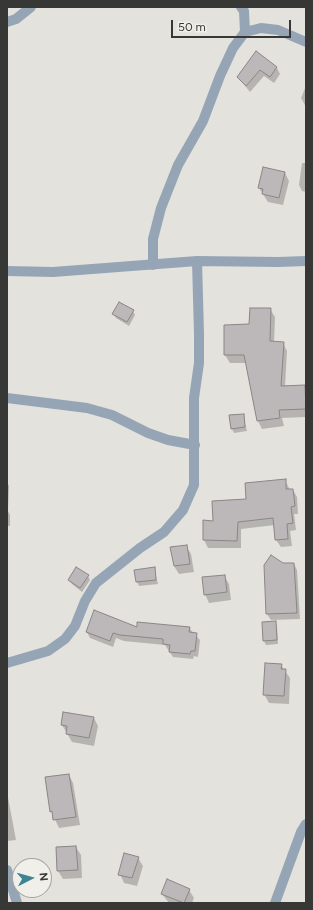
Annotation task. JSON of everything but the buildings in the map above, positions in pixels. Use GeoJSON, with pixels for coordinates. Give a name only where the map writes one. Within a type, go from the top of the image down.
{"type":"FeatureCollection","features":[{"type":"Feature","properties":{"kind":"street"},"geometry":{"type":"LineString","coordinates":[[7,22],[16,19],[31,7]]}},
{"type":"Feature","properties":{"kind":"street"},"geometry":{"type":"LineString","coordinates":[[244,8],[245,32]]}},
{"type":"Feature","properties":{"kind":"street"},"geometry":{"type":"LineString","coordinates":[[153,265],[153,239],[160,208],[178,165],[203,121],[233,48],[245,32],[261,28],[278,30],[306,42]]}},
{"type":"Feature","properties":{"kind":"street"},"geometry":{"type":"LineString","coordinates":[[7,271],[53,272],[197,261],[278,262],[306,260]]}},
{"type":"Feature","properties":{"kind":"street"},"geometry":{"type":"LineString","coordinates":[[7,663],[48,651],[65,639],[75,626],[85,601],[96,583],[140,548],[164,532],[183,510],[194,485],[194,398],[199,363],[200,334],[197,261]]}},
{"type":"Feature","properties":{"kind":"street"},"geometry":{"type":"LineString","coordinates":[[7,398],[87,408],[112,415],[148,433],[168,440],[195,445]]}},
{"type":"Feature","properties":{"kind":"street"},"geometry":{"type":"LineString","coordinates":[[275,903],[301,832],[306,824]]}},
{"type":"Feature","properties":{"kind":"street"},"geometry":{"type":"LineString","coordinates":[[7,870],[17,903]]}}]}
